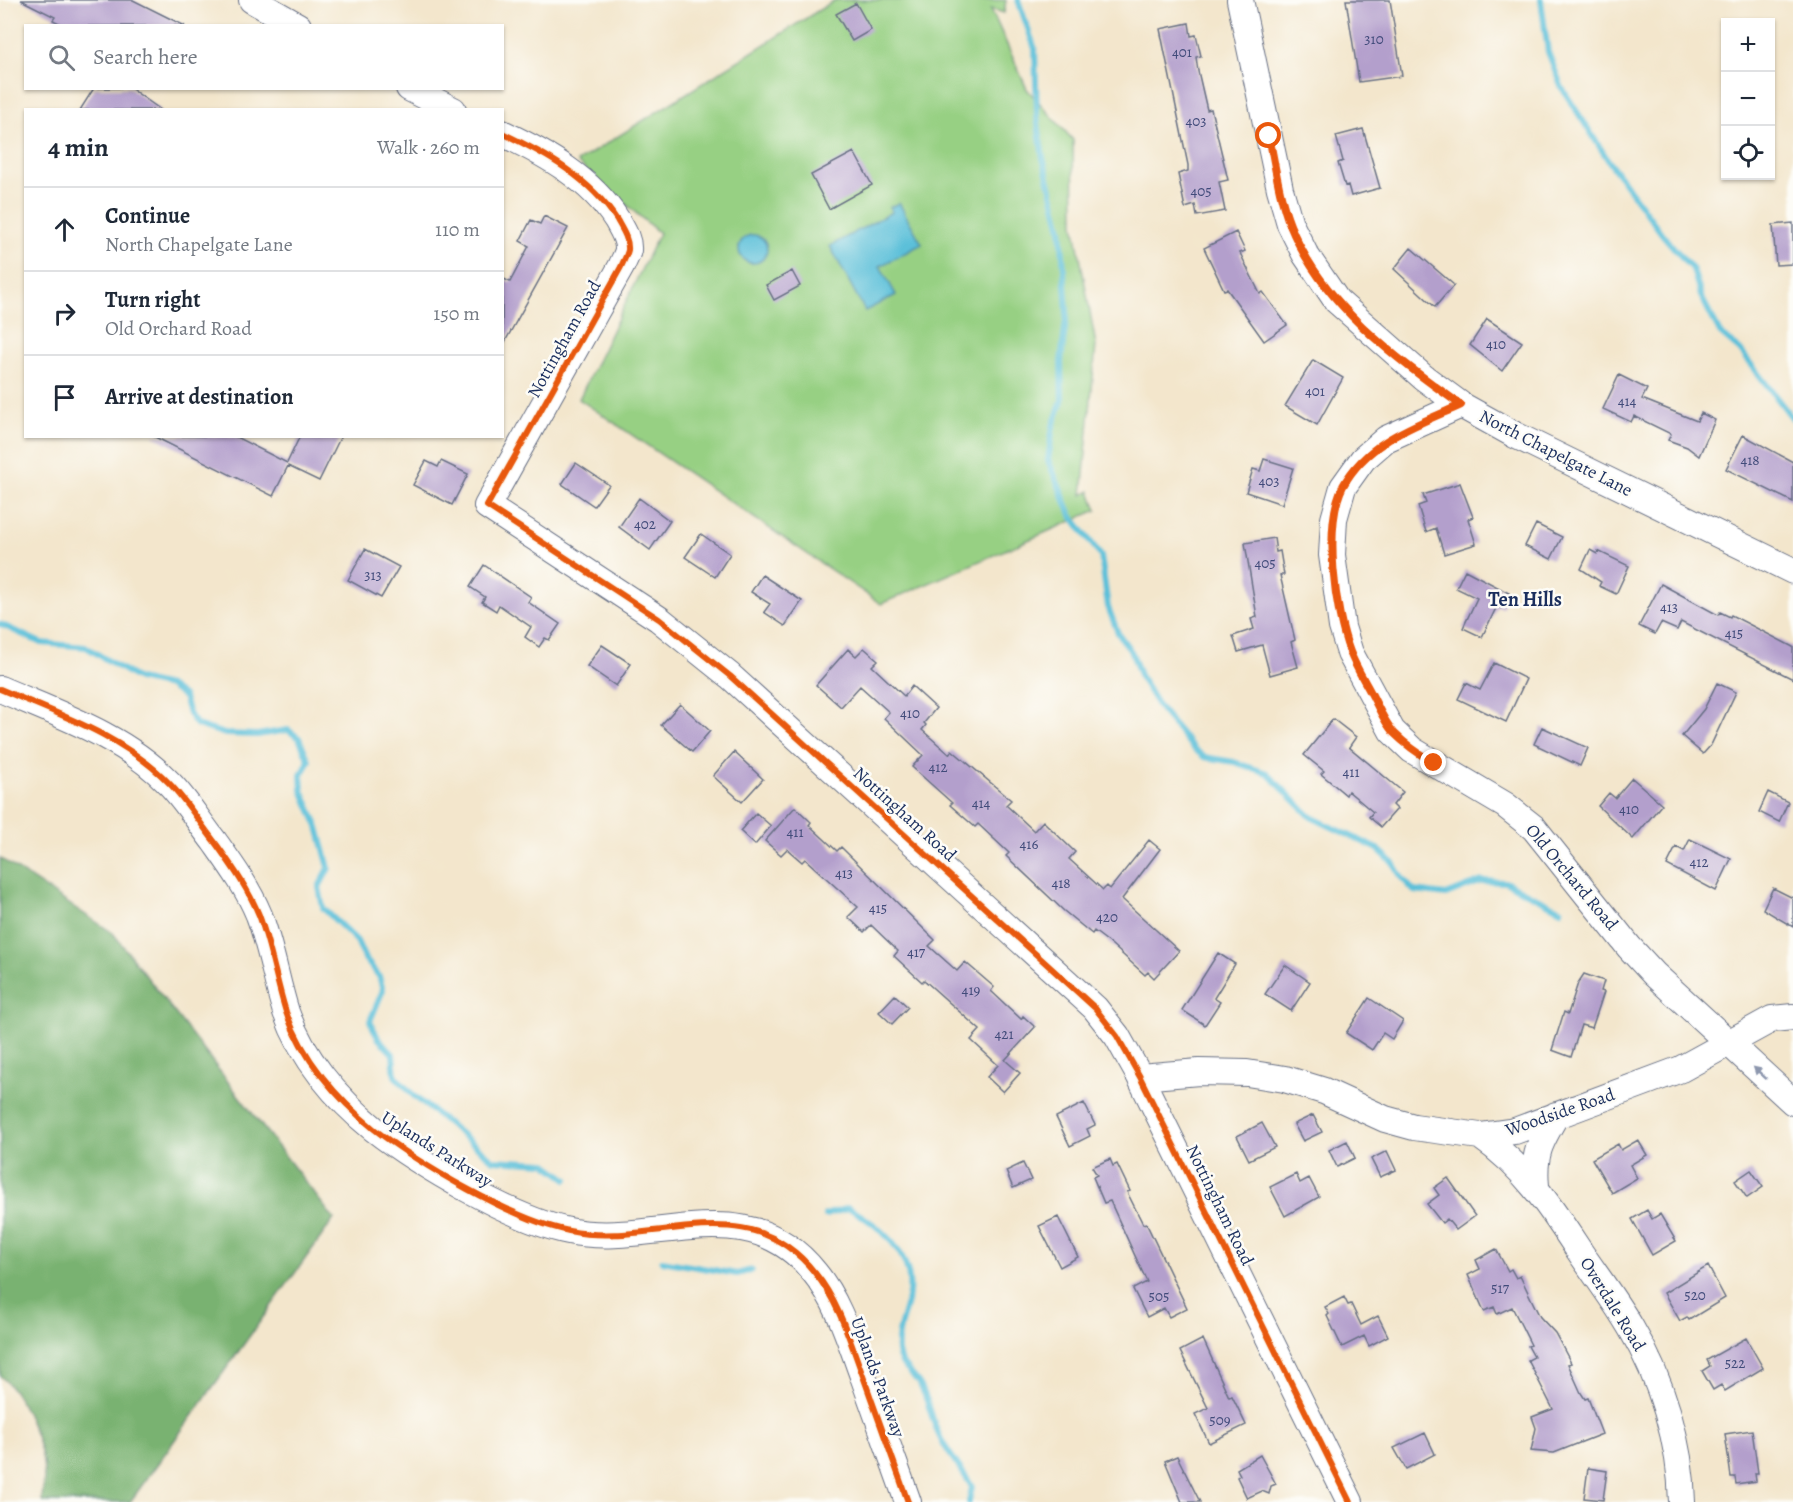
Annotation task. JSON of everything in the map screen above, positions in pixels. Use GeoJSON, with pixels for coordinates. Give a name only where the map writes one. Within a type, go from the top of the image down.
{"type":"FeatureCollection","features":[{"type":"Feature","properties":{"kind":"street"},"geometry":{"type":"LineString","coordinates":[[252,0],[294,24]]}},
{"type":"Feature","properties":{"kind":"street","name":"North Chapelgate Lane"},"geometry":{"type":"LineString","coordinates":[[1240,0],[1280,189],[1290,224],[1305,254],[1337,302],[1423,377],[1461,405],[1515,435],[1793,571]]}},
{"type":"Feature","properties":{"kind":"street"},"geometry":{"type":"LineString","coordinates":[[413,90],[449,108]]}},
{"type":"Feature","properties":{"kind":"street","name":"Nottingham Road"},"geometry":{"type":"LineString","coordinates":[[504,134],[538,150],[584,182],[609,208],[626,234],[628,249],[621,267],[487,506],[659,619],[730,676],[1095,1008],[1117,1036],[1140,1077],[1350,1502]]}},
{"type":"Feature","properties":{"kind":"street","name":"Old Orchard Road"},"geometry":{"type":"LineString","coordinates":[[1461,405],[1386,439],[1363,459],[1343,487],[1334,519],[1332,555],[1342,627],[1350,653],[1392,731],[1412,750],[1505,805],[1534,828],[1629,946],[1728,1043],[1793,1102]]}},
{"type":"Feature","properties":{"kind":"street","name":"Uplands Parkway"},"geometry":{"type":"LineString","coordinates":[[0,689],[114,741],[168,782],[245,886],[269,943],[286,1013],[297,1038],[334,1090],[375,1130],[486,1198],[529,1218],[567,1231],[626,1234],[714,1224],[744,1228],[771,1237],[796,1254],[815,1272],[843,1321],[908,1502]]}},
{"type":"Feature","properties":{"kind":"street","name":"Woodside Road"},"geometry":{"type":"LineString","coordinates":[[1140,1077],[1199,1072],[1247,1073],[1285,1078],[1324,1091],[1385,1119],[1414,1127],[1480,1136],[1515,1131],[1681,1069],[1772,1019],[1793,1017]]}},
{"type":"Feature","properties":{"kind":"street"},"geometry":{"type":"LineString","coordinates":[[1536,1186],[1534,1162],[1540,1143],[1556,1115]]}},
{"type":"Feature","properties":{"kind":"street","name":"Overdale Road"},"geometry":{"type":"LineString","coordinates":[[1480,1136],[1502,1152],[1536,1186],[1632,1329],[1648,1361],[1671,1430],[1678,1459],[1682,1502]]}},
{"type":"Feature","properties":{"kind":"green space"},"geometry":{"type":"Polygon","coordinates":[[[835,0],[1006,0],[1004,13],[991,9],[1027,89],[1073,140],[1074,224],[1096,345],[1082,495],[1090,491],[1097,510],[881,604],[579,399],[659,233],[577,162],[835,0]]]}},
{"type":"Feature","properties":{"kind":"green space"},"geometry":{"type":"Polygon","coordinates":[[[0,858],[113,933],[334,1219],[130,1502],[42,1502],[44,1474],[36,1435],[16,1394],[0,1376],[0,858]]]}},
{"type":"Feature","properties":{"kind":"water"},"geometry":{"type":"Polygon","coordinates":[[[899,203],[922,244],[880,266],[896,295],[865,311],[830,246],[892,212],[890,207],[899,203]]]}},
{"type":"Feature","properties":{"kind":"water"},"geometry":{"type":"Polygon","coordinates":[[[753,235],[763,239],[767,249],[763,259],[753,263],[743,259],[739,249],[743,239],[753,235]]]}},
{"type":"Feature","properties":{"kind":"building"},"geometry":{"type":"Polygon","coordinates":[[[21,0],[133,0],[181,24],[61,24],[53,20],[55,17],[21,0]]]}},
{"type":"Feature","properties":{"kind":"building"},"geometry":{"type":"Polygon","coordinates":[[[1346,0],[1390,0],[1402,76],[1359,82],[1346,0]]]}},
{"type":"Feature","properties":{"kind":"building"},"geometry":{"type":"Polygon","coordinates":[[[856,3],[871,30],[852,41],[836,14],[856,3]]]}},
{"type":"Feature","properties":{"kind":"building"},"geometry":{"type":"Polygon","coordinates":[[[1189,23],[1191,36],[1196,35],[1201,56],[1196,57],[1198,71],[1207,110],[1211,109],[1228,180],[1219,182],[1225,211],[1197,216],[1195,205],[1185,208],[1178,174],[1188,171],[1188,165],[1160,29],[1189,23]]]}},
{"type":"Feature","properties":{"kind":"building"},"geometry":{"type":"Polygon","coordinates":[[[93,90],[133,90],[158,108],[81,108],[93,90]]]}},
{"type":"Feature","properties":{"kind":"building"},"geometry":{"type":"Polygon","coordinates":[[[1363,129],[1380,188],[1351,196],[1348,185],[1345,186],[1338,163],[1343,161],[1336,136],[1363,129]]]}},
{"type":"Feature","properties":{"kind":"building"},"geometry":{"type":"Polygon","coordinates":[[[854,152],[872,185],[829,209],[811,175],[854,152]]]}},
{"type":"Feature","properties":{"kind":"building"},"geometry":{"type":"Polygon","coordinates":[[[544,216],[568,228],[504,343],[504,279],[510,282],[529,246],[520,241],[531,220],[540,224],[544,216]]]}},
{"type":"Feature","properties":{"kind":"building"},"geometry":{"type":"Polygon","coordinates":[[[1793,223],[1793,264],[1776,265],[1773,225],[1793,223]]]}},
{"type":"Feature","properties":{"kind":"building"},"geometry":{"type":"Polygon","coordinates":[[[1236,232],[1245,251],[1240,253],[1260,294],[1263,292],[1287,325],[1264,341],[1227,289],[1224,290],[1204,248],[1236,232]]]}},
{"type":"Feature","properties":{"kind":"building"},"geometry":{"type":"Polygon","coordinates":[[[1411,248],[1454,285],[1435,307],[1394,269],[1411,248]]]}},
{"type":"Feature","properties":{"kind":"building"},"geometry":{"type":"Polygon","coordinates":[[[792,271],[800,286],[774,300],[766,285],[792,271]]]}},
{"type":"Feature","properties":{"kind":"building"},"geometry":{"type":"Polygon","coordinates":[[[1487,319],[1522,342],[1502,371],[1470,345],[1487,319]]]}},
{"type":"Feature","properties":{"kind":"building"},"geometry":{"type":"Polygon","coordinates":[[[1313,360],[1343,378],[1317,425],[1285,406],[1313,360]]]}},
{"type":"Feature","properties":{"kind":"building"},"geometry":{"type":"Polygon","coordinates":[[[1619,375],[1647,389],[1642,399],[1697,421],[1701,413],[1715,420],[1699,456],[1687,447],[1668,440],[1671,434],[1634,416],[1631,422],[1603,409],[1619,375]]]}},
{"type":"Feature","properties":{"kind":"building"},"geometry":{"type":"Polygon","coordinates":[[[1743,435],[1793,462],[1793,502],[1726,469],[1743,435]]]}},
{"type":"Feature","properties":{"kind":"building"},"geometry":{"type":"Polygon","coordinates":[[[157,438],[238,438],[287,463],[299,438],[340,438],[319,481],[288,466],[273,496],[157,438]]]}},
{"type":"Feature","properties":{"kind":"building"},"geometry":{"type":"Polygon","coordinates":[[[1264,459],[1293,468],[1282,504],[1246,492],[1253,469],[1260,471],[1264,459]]]}},
{"type":"Feature","properties":{"kind":"building"},"geometry":{"type":"Polygon","coordinates":[[[426,461],[438,467],[441,461],[468,474],[452,505],[413,485],[426,461]]]}},
{"type":"Feature","properties":{"kind":"building"},"geometry":{"type":"Polygon","coordinates":[[[576,463],[609,485],[594,506],[562,484],[576,463]]]}},
{"type":"Feature","properties":{"kind":"building"},"geometry":{"type":"Polygon","coordinates":[[[1460,483],[1473,517],[1468,519],[1476,544],[1444,554],[1436,528],[1426,532],[1418,506],[1426,503],[1423,495],[1460,483]]]}},
{"type":"Feature","properties":{"kind":"building"},"geometry":{"type":"Polygon","coordinates":[[[639,498],[670,521],[650,550],[619,527],[639,498]]]}},
{"type":"Feature","properties":{"kind":"building"},"geometry":{"type":"Polygon","coordinates":[[[1536,524],[1562,537],[1551,559],[1525,546],[1536,524]]]}},
{"type":"Feature","properties":{"kind":"building"},"geometry":{"type":"Polygon","coordinates":[[[701,534],[730,554],[715,577],[685,557],[701,534]]]}},
{"type":"Feature","properties":{"kind":"building"},"geometry":{"type":"Polygon","coordinates":[[[1274,538],[1276,552],[1280,551],[1284,575],[1280,575],[1295,640],[1291,642],[1298,667],[1270,675],[1262,645],[1238,652],[1233,636],[1254,629],[1251,619],[1257,617],[1245,543],[1274,538]]]}},
{"type":"Feature","properties":{"kind":"building"},"geometry":{"type":"Polygon","coordinates":[[[365,549],[399,567],[381,598],[348,580],[365,549]]]}},
{"type":"Feature","properties":{"kind":"building"},"geometry":{"type":"Polygon","coordinates":[[[1590,550],[1597,554],[1598,551],[1629,566],[1616,594],[1599,586],[1601,582],[1581,569],[1590,550]]]}},
{"type":"Feature","properties":{"kind":"building"},"geometry":{"type":"Polygon","coordinates":[[[484,565],[531,597],[528,602],[560,624],[549,640],[545,638],[539,647],[525,637],[531,627],[499,605],[496,611],[482,602],[485,597],[470,587],[484,565]]]}},
{"type":"Feature","properties":{"kind":"building"},"geometry":{"type":"Polygon","coordinates":[[[1465,570],[1509,593],[1502,608],[1497,606],[1482,637],[1463,628],[1477,598],[1456,588],[1465,570]]]}},
{"type":"Feature","properties":{"kind":"building"},"geometry":{"type":"Polygon","coordinates":[[[762,575],[802,601],[785,626],[764,612],[770,604],[751,592],[762,575]]]}},
{"type":"Feature","properties":{"kind":"building"},"geometry":{"type":"Polygon","coordinates":[[[1661,584],[1718,615],[1720,612],[1730,617],[1731,615],[1793,647],[1793,679],[1681,622],[1677,630],[1661,623],[1655,634],[1639,626],[1661,584]]]}},
{"type":"Feature","properties":{"kind":"building"},"geometry":{"type":"Polygon","coordinates":[[[602,645],[631,664],[616,686],[587,666],[602,645]]]}},
{"type":"Feature","properties":{"kind":"building"},"geometry":{"type":"Polygon","coordinates":[[[864,648],[878,660],[872,666],[904,696],[912,686],[936,708],[924,723],[926,725],[922,730],[949,754],[952,750],[1011,800],[1006,805],[1034,831],[1043,821],[1075,852],[1069,859],[1103,890],[1107,886],[1110,889],[1149,840],[1160,849],[1122,899],[1179,951],[1154,978],[1148,972],[1145,975],[1111,944],[1094,931],[1092,934],[1064,911],[1006,856],[1009,853],[978,824],[975,827],[950,805],[952,803],[912,767],[923,755],[884,718],[889,712],[860,686],[841,707],[816,685],[848,649],[856,656],[864,648]]]}},
{"type":"Feature","properties":{"kind":"building"},"geometry":{"type":"Polygon","coordinates":[[[1494,663],[1526,679],[1506,722],[1458,699],[1466,683],[1480,690],[1494,663]]]}},
{"type":"Feature","properties":{"kind":"building"},"geometry":{"type":"Polygon","coordinates":[[[1717,683],[1736,692],[1711,745],[1703,754],[1682,736],[1704,709],[1717,683]]]}},
{"type":"Feature","properties":{"kind":"building"},"geometry":{"type":"Polygon","coordinates":[[[680,704],[710,731],[692,752],[661,725],[680,704]]]}},
{"type":"Feature","properties":{"kind":"building"},"geometry":{"type":"Polygon","coordinates":[[[1333,719],[1356,737],[1349,747],[1403,792],[1393,805],[1397,809],[1381,827],[1369,817],[1373,812],[1348,791],[1346,795],[1321,774],[1324,771],[1304,755],[1333,719]]]}},
{"type":"Feature","properties":{"kind":"building"},"geometry":{"type":"Polygon","coordinates":[[[1542,727],[1588,748],[1580,766],[1534,744],[1542,727]]]}},
{"type":"Feature","properties":{"kind":"building"},"geometry":{"type":"Polygon","coordinates":[[[734,752],[763,779],[742,802],[713,776],[734,752]]]}},
{"type":"Feature","properties":{"kind":"building"},"geometry":{"type":"Polygon","coordinates":[[[1632,778],[1662,804],[1633,839],[1598,806],[1609,793],[1615,798],[1632,778]]]}},
{"type":"Feature","properties":{"kind":"building"},"geometry":{"type":"Polygon","coordinates":[[[1768,792],[1788,802],[1779,822],[1759,812],[1768,792]]]}},
{"type":"Feature","properties":{"kind":"building"},"geometry":{"type":"Polygon","coordinates":[[[795,807],[811,822],[809,825],[837,851],[841,847],[935,940],[929,946],[957,971],[965,962],[994,987],[991,991],[1021,1019],[1023,1016],[1035,1027],[1005,1060],[1020,1073],[1003,1092],[987,1077],[998,1065],[971,1040],[980,1030],[894,956],[898,951],[871,925],[864,932],[848,917],[858,907],[805,859],[802,862],[787,849],[781,855],[765,841],[795,807]]]}},
{"type":"Feature","properties":{"kind":"building"},"geometry":{"type":"Polygon","coordinates":[[[756,813],[771,826],[755,845],[740,831],[756,813]]]}},
{"type":"Feature","properties":{"kind":"building"},"geometry":{"type":"Polygon","coordinates":[[[1690,839],[1731,859],[1716,891],[1667,865],[1676,847],[1684,851],[1690,839]]]}},
{"type":"Feature","properties":{"kind":"building"},"geometry":{"type":"Polygon","coordinates":[[[1773,888],[1793,898],[1793,927],[1763,909],[1773,888]]]}},
{"type":"Feature","properties":{"kind":"building"},"geometry":{"type":"Polygon","coordinates":[[[1218,953],[1235,964],[1214,998],[1220,1002],[1205,1025],[1182,1010],[1218,953]]]}},
{"type":"Feature","properties":{"kind":"building"},"geometry":{"type":"Polygon","coordinates":[[[1285,965],[1310,982],[1291,1011],[1265,994],[1285,965]]]}},
{"type":"Feature","properties":{"kind":"building"},"geometry":{"type":"Polygon","coordinates":[[[1584,974],[1604,981],[1601,991],[1604,992],[1592,1028],[1581,1025],[1571,1057],[1552,1050],[1564,1012],[1568,1014],[1578,983],[1584,974]]]}},
{"type":"Feature","properties":{"kind":"building"},"geometry":{"type":"Polygon","coordinates":[[[895,995],[908,1007],[892,1024],[879,1012],[895,995]]]}},
{"type":"Feature","properties":{"kind":"building"},"geometry":{"type":"Polygon","coordinates":[[[1369,998],[1403,1021],[1392,1039],[1383,1033],[1372,1050],[1346,1033],[1369,998]]]}},
{"type":"Feature","properties":{"kind":"building"},"geometry":{"type":"Polygon","coordinates":[[[1084,1103],[1095,1125],[1087,1129],[1090,1136],[1070,1146],[1056,1117],[1084,1103]]]}},
{"type":"Feature","properties":{"kind":"building"},"geometry":{"type":"Polygon","coordinates":[[[1313,1115],[1322,1132],[1303,1141],[1294,1124],[1313,1115]]]}},
{"type":"Feature","properties":{"kind":"building"},"geometry":{"type":"Polygon","coordinates":[[[1262,1123],[1275,1147],[1249,1160],[1237,1136],[1262,1123]]]}},
{"type":"Feature","properties":{"kind":"building"},"geometry":{"type":"Polygon","coordinates":[[[1638,1140],[1647,1155],[1630,1165],[1637,1178],[1612,1193],[1592,1159],[1618,1144],[1621,1150],[1638,1140]]]}},
{"type":"Feature","properties":{"kind":"building"},"geometry":{"type":"Polygon","coordinates":[[[1347,1141],[1355,1158],[1337,1167],[1329,1150],[1347,1141]]]}},
{"type":"Feature","properties":{"kind":"building"},"geometry":{"type":"Polygon","coordinates":[[[1387,1151],[1396,1170],[1380,1177],[1371,1159],[1387,1151]]]}},
{"type":"Feature","properties":{"kind":"building"},"geometry":{"type":"Polygon","coordinates":[[[1110,1159],[1113,1166],[1117,1164],[1130,1191],[1127,1192],[1143,1224],[1146,1223],[1187,1308],[1169,1317],[1164,1308],[1147,1317],[1133,1289],[1147,1282],[1110,1201],[1104,1203],[1093,1177],[1097,1175],[1092,1167],[1110,1159]]]}},
{"type":"Feature","properties":{"kind":"building"},"geometry":{"type":"Polygon","coordinates":[[[1023,1163],[1031,1180],[1013,1188],[1006,1171],[1023,1163]]]}},
{"type":"Feature","properties":{"kind":"building"},"geometry":{"type":"Polygon","coordinates":[[[1751,1170],[1763,1187],[1747,1198],[1735,1181],[1751,1170]]]}},
{"type":"Feature","properties":{"kind":"building"},"geometry":{"type":"Polygon","coordinates":[[[1296,1174],[1300,1183],[1309,1178],[1319,1197],[1285,1216],[1270,1187],[1296,1174]]]}},
{"type":"Feature","properties":{"kind":"building"},"geometry":{"type":"Polygon","coordinates":[[[1448,1178],[1475,1216],[1456,1230],[1447,1219],[1442,1223],[1427,1204],[1439,1195],[1434,1188],[1448,1178]]]}},
{"type":"Feature","properties":{"kind":"building"},"geometry":{"type":"Polygon","coordinates":[[[1647,1210],[1652,1219],[1660,1214],[1676,1241],[1652,1255],[1632,1219],[1647,1210]]]}},
{"type":"Feature","properties":{"kind":"building"},"geometry":{"type":"Polygon","coordinates":[[[1058,1217],[1078,1257],[1060,1267],[1039,1226],[1058,1217]]]}},
{"type":"Feature","properties":{"kind":"building"},"geometry":{"type":"Polygon","coordinates":[[[1496,1249],[1508,1271],[1511,1269],[1516,1278],[1520,1276],[1540,1317],[1555,1333],[1571,1363],[1568,1364],[1581,1393],[1585,1399],[1588,1398],[1602,1434],[1554,1453],[1531,1451],[1536,1428],[1532,1417],[1553,1409],[1528,1360],[1534,1357],[1528,1346],[1531,1345],[1512,1307],[1497,1314],[1494,1307],[1484,1311],[1468,1275],[1480,1269],[1476,1260],[1496,1249]]]}},
{"type":"Feature","properties":{"kind":"building"},"geometry":{"type":"Polygon","coordinates":[[[1708,1266],[1725,1298],[1689,1320],[1687,1317],[1680,1321],[1664,1293],[1708,1266]]]}},
{"type":"Feature","properties":{"kind":"building"},"geometry":{"type":"Polygon","coordinates":[[[1344,1297],[1348,1305],[1351,1304],[1361,1325],[1378,1316],[1388,1336],[1369,1346],[1364,1336],[1342,1347],[1325,1307],[1344,1297]]]}},
{"type":"Feature","properties":{"kind":"building"},"geometry":{"type":"Polygon","coordinates":[[[1746,1338],[1763,1368],[1725,1391],[1721,1385],[1713,1390],[1702,1371],[1710,1366],[1707,1360],[1746,1338]]]}},
{"type":"Feature","properties":{"kind":"building"},"geometry":{"type":"Polygon","coordinates":[[[1203,1339],[1229,1397],[1232,1396],[1246,1425],[1209,1443],[1195,1414],[1208,1408],[1180,1351],[1203,1339]]]}},
{"type":"Feature","properties":{"kind":"building"},"geometry":{"type":"Polygon","coordinates":[[[1752,1430],[1758,1473],[1755,1473],[1756,1481],[1736,1484],[1735,1477],[1731,1477],[1725,1434],[1752,1430]]]}},
{"type":"Feature","properties":{"kind":"building"},"geometry":{"type":"Polygon","coordinates":[[[1425,1433],[1435,1454],[1406,1469],[1394,1448],[1425,1433]]]}},
{"type":"Feature","properties":{"kind":"building"},"geometry":{"type":"Polygon","coordinates":[[[1260,1455],[1276,1484],[1271,1486],[1269,1494],[1262,1491],[1247,1498],[1237,1477],[1240,1475],[1237,1469],[1260,1455]]]}},
{"type":"Feature","properties":{"kind":"building"},"geometry":{"type":"Polygon","coordinates":[[[1177,1456],[1200,1502],[1182,1502],[1165,1461],[1177,1456]]]}},
{"type":"Feature","properties":{"kind":"building"},"geometry":{"type":"Polygon","coordinates":[[[1588,1468],[1607,1471],[1603,1500],[1584,1498],[1588,1468]]]}},
{"type":"Feature","properties":{"kind":"waterway"},"geometry":{"type":"LineString","coordinates":[[1018,0],[1035,49],[1037,116],[1043,158],[1061,229],[1067,311],[1061,362],[1062,401],[1053,426],[1048,460],[1071,515],[1101,556],[1108,607],[1118,633],[1132,653],[1141,678],[1159,707],[1193,748],[1204,757],[1234,762],[1267,773],[1311,817],[1378,849],[1393,863],[1402,878],[1414,891],[1446,895],[1482,881],[1505,882],[1561,910]]}},
{"type":"Feature","properties":{"kind":"waterway"},"geometry":{"type":"LineString","coordinates":[[1541,0],[1548,52],[1562,88],[1608,160],[1662,234],[1693,270],[1701,296],[1720,333],[1740,350],[1793,419]]}},
{"type":"Feature","properties":{"kind":"waterway"},"geometry":{"type":"LineString","coordinates":[[0,624],[41,643],[86,647],[138,679],[169,686],[184,697],[189,714],[197,725],[225,734],[257,735],[288,730],[299,738],[309,761],[301,775],[302,790],[318,827],[329,868],[319,887],[323,908],[357,941],[365,959],[379,976],[383,990],[370,1021],[378,1038],[393,1054],[395,1076],[414,1096],[493,1160],[545,1163],[567,1179]]}},
{"type":"Feature","properties":{"kind":"waterway"},"geometry":{"type":"LineString","coordinates":[[825,1215],[849,1208],[872,1223],[900,1253],[909,1279],[909,1293],[898,1337],[899,1357],[920,1385],[941,1440],[972,1487],[969,1502]]}},
{"type":"Feature","properties":{"kind":"waterway"},"geometry":{"type":"LineString","coordinates":[[662,1261],[737,1274],[752,1270]]}},
{"type":"Feature","properties":{"kind":"cycle path"},"geometry":{"type":"LineString","coordinates":[[504,134],[551,159],[594,192],[617,220],[626,238],[628,250],[621,267],[487,506],[659,619],[730,676],[1095,1008],[1117,1036],[1140,1077],[1350,1502]]}},
{"type":"Feature","properties":{"kind":"cycle path"},"geometry":{"type":"LineString","coordinates":[[0,689],[67,717],[111,739],[151,766],[169,783],[227,859],[255,905],[267,939],[286,1012],[301,1045],[322,1076],[347,1105],[393,1143],[467,1189],[546,1225],[569,1231],[601,1234],[698,1226],[730,1227],[760,1233],[788,1247],[815,1273],[831,1296],[848,1336],[908,1502]]}},
{"type":"Feature","properties":{"kind":"district","name":"Ten Hills"},"geometry":{"type":"Point","coordinates":[1525,599]}},
{"type":"Feature","properties":{"kind":"route"},"geometry":{"type":"LineString","coordinates":[[1269,136],[1290,224],[1319,278],[1337,302],[1358,321],[1423,377],[1461,405],[1386,439],[1363,459],[1343,487],[1334,519],[1332,555],[1342,627],[1350,653],[1392,731],[1412,750],[1434,763]]}}]}
